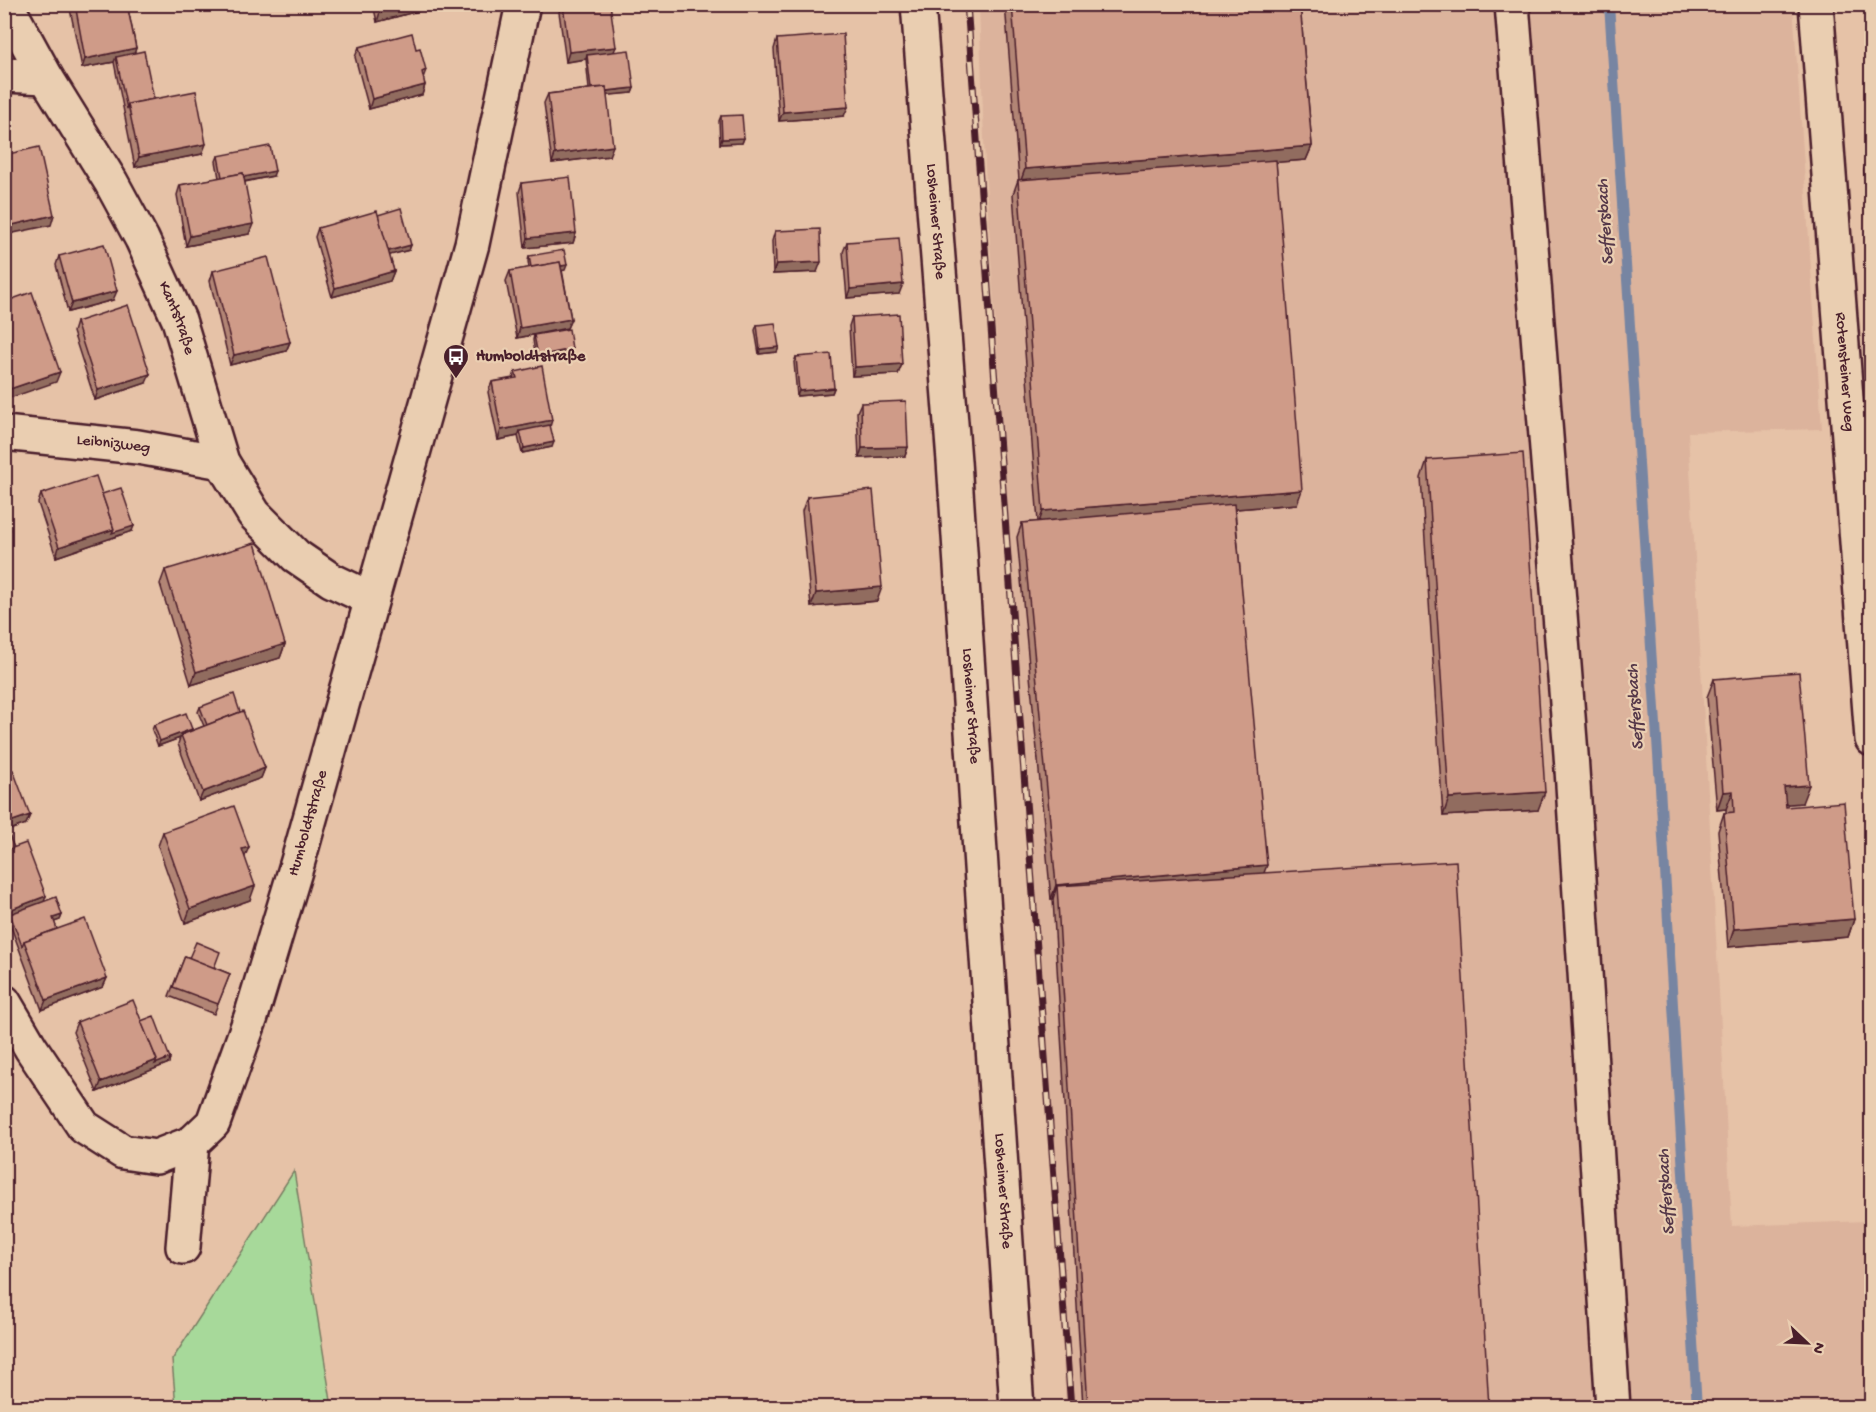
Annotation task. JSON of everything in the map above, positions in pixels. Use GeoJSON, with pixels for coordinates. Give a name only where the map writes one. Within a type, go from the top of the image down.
{"type":"FeatureCollection","features":[{"type":"Feature","properties":{"kind":"street","name":"Kantstraße"},"geometry":{"type":"LineString","coordinates":[[6,4],[46,77],[111,182],[146,249],[178,320],[222,462],[254,514],[296,556],[331,580],[371,599]]}},
{"type":"Feature","properties":{"kind":"street","name":"Humboldtstraße"},"geometry":{"type":"LineString","coordinates":[[192,1143],[213,1123],[250,1017],[298,861],[472,244],[523,4]]}},
{"type":"Feature","properties":{"kind":"street","name":"Losheimer Straße"},"geometry":{"type":"LineString","coordinates":[[918,4],[954,461],[1017,1407]]}},
{"type":"Feature","properties":{"kind":"street"},"geometry":{"type":"LineString","coordinates":[[1512,4],[1571,754],[1613,1407]]}},
{"type":"Feature","properties":{"kind":"street","name":"Rotensteiner Weg"},"geometry":{"type":"LineString","coordinates":[[1816,4],[1872,739]]}},
{"type":"Feature","properties":{"kind":"street"},"geometry":{"type":"LineString","coordinates":[[4,75],[46,77]]}},
{"type":"Feature","properties":{"kind":"street","name":"Leibnizweg"},"geometry":{"type":"LineString","coordinates":[[4,433],[138,447],[222,462]]}},
{"type":"Feature","properties":{"kind":"street"},"geometry":{"type":"LineString","coordinates":[[4,1002],[31,1048],[84,1128],[123,1152],[156,1156],[192,1143],[183,1247]]}},
{"type":"Feature","properties":{"kind":"shaded area"},"geometry":{"type":"Polygon","coordinates":[[[979,5],[1793,5],[1822,429],[1688,432],[1732,1226],[1868,1221],[1869,1407],[1066,1407],[985,166],[979,5]]]}},
{"type":"Feature","properties":{"kind":"green space"},"geometry":{"type":"Polygon","coordinates":[[[294,1171],[332,1407],[176,1407],[172,1360],[294,1171]]]}},
{"type":"Feature","properties":{"kind":"building"},"geometry":{"type":"Polygon","coordinates":[[[75,4],[127,4],[136,48],[85,59],[75,4]]]}},
{"type":"Feature","properties":{"kind":"building"},"geometry":{"type":"Polygon","coordinates":[[[378,4],[411,4],[380,12],[378,4]]]}},
{"type":"Feature","properties":{"kind":"building"},"geometry":{"type":"Polygon","coordinates":[[[563,4],[610,4],[616,47],[569,52],[563,4]]]}},
{"type":"Feature","properties":{"kind":"building"},"geometry":{"type":"Polygon","coordinates":[[[1012,4],[1300,4],[1312,146],[1025,169],[1012,4]]]}},
{"type":"Feature","properties":{"kind":"building"},"geometry":{"type":"Polygon","coordinates":[[[412,33],[416,49],[420,48],[426,70],[422,72],[425,85],[372,99],[359,47],[412,33]]]}},
{"type":"Feature","properties":{"kind":"building"},"geometry":{"type":"Polygon","coordinates":[[[843,34],[848,107],[783,112],[777,39],[843,34]]]}},
{"type":"Feature","properties":{"kind":"building"},"geometry":{"type":"Polygon","coordinates":[[[629,50],[634,88],[606,91],[606,87],[591,88],[587,55],[629,50]]]}},
{"type":"Feature","properties":{"kind":"building"},"geometry":{"type":"Polygon","coordinates":[[[144,51],[154,99],[128,104],[127,109],[116,57],[144,51]]]}},
{"type":"Feature","properties":{"kind":"building"},"geometry":{"type":"Polygon","coordinates":[[[606,87],[613,146],[555,154],[548,94],[606,87]]]}},
{"type":"Feature","properties":{"kind":"building"},"geometry":{"type":"Polygon","coordinates":[[[196,91],[206,144],[139,157],[128,104],[196,91]]]}},
{"type":"Feature","properties":{"kind":"building"},"geometry":{"type":"Polygon","coordinates":[[[742,115],[744,138],[722,139],[721,116],[742,115]]]}},
{"type":"Feature","properties":{"kind":"building"},"geometry":{"type":"Polygon","coordinates":[[[270,146],[275,171],[244,177],[243,173],[222,177],[218,156],[270,146]]]}},
{"type":"Feature","properties":{"kind":"building"},"geometry":{"type":"Polygon","coordinates":[[[39,147],[54,215],[4,227],[4,155],[39,147]]]}},
{"type":"Feature","properties":{"kind":"building"},"geometry":{"type":"Polygon","coordinates":[[[1276,160],[1302,490],[1043,511],[1018,180],[1276,160]]]}},
{"type":"Feature","properties":{"kind":"building"},"geometry":{"type":"Polygon","coordinates":[[[1867,161],[1872,161],[1872,218],[1867,161]]]}},
{"type":"Feature","properties":{"kind":"building"},"geometry":{"type":"Polygon","coordinates":[[[243,173],[253,224],[190,236],[180,185],[243,173]]]}},
{"type":"Feature","properties":{"kind":"building"},"geometry":{"type":"Polygon","coordinates":[[[570,177],[576,233],[528,238],[522,183],[570,177]]]}},
{"type":"Feature","properties":{"kind":"building"},"geometry":{"type":"Polygon","coordinates":[[[401,208],[411,245],[388,251],[378,215],[401,208]]]}},
{"type":"Feature","properties":{"kind":"building"},"geometry":{"type":"Polygon","coordinates":[[[377,211],[394,271],[335,288],[318,228],[377,211]]]}},
{"type":"Feature","properties":{"kind":"building"},"geometry":{"type":"Polygon","coordinates":[[[820,229],[821,262],[776,264],[775,231],[820,229]]]}},
{"type":"Feature","properties":{"kind":"building"},"geometry":{"type":"Polygon","coordinates":[[[899,238],[903,284],[850,289],[847,242],[899,238]]]}},
{"type":"Feature","properties":{"kind":"building"},"geometry":{"type":"Polygon","coordinates":[[[104,244],[117,291],[72,303],[59,256],[104,244]]]}},
{"type":"Feature","properties":{"kind":"building"},"geometry":{"type":"Polygon","coordinates":[[[564,250],[567,265],[561,266],[560,262],[531,267],[529,256],[564,250]]]}},
{"type":"Feature","properties":{"kind":"building"},"geometry":{"type":"Polygon","coordinates":[[[268,257],[290,342],[234,355],[213,271],[268,257]]]}},
{"type":"Feature","properties":{"kind":"building"},"geometry":{"type":"Polygon","coordinates":[[[560,262],[571,319],[520,328],[510,271],[560,262]]]}},
{"type":"Feature","properties":{"kind":"building"},"geometry":{"type":"Polygon","coordinates":[[[32,292],[60,372],[4,391],[4,302],[32,292]]]}},
{"type":"Feature","properties":{"kind":"building"},"geometry":{"type":"Polygon","coordinates":[[[128,305],[150,374],[98,390],[76,322],[128,305]]]}},
{"type":"Feature","properties":{"kind":"building"},"geometry":{"type":"Polygon","coordinates":[[[899,314],[902,364],[855,367],[852,317],[899,314]]]}},
{"type":"Feature","properties":{"kind":"building"},"geometry":{"type":"Polygon","coordinates":[[[775,323],[779,347],[760,349],[757,325],[775,323]]]}},
{"type":"Feature","properties":{"kind":"building"},"geometry":{"type":"Polygon","coordinates":[[[569,329],[572,349],[538,356],[534,335],[569,329]]]}},
{"type":"Feature","properties":{"kind":"building"},"geometry":{"type":"Polygon","coordinates":[[[831,354],[834,388],[799,391],[796,357],[831,354]]]}},
{"type":"Feature","properties":{"kind":"building"},"geometry":{"type":"Polygon","coordinates":[[[542,366],[552,420],[501,430],[492,382],[517,378],[515,372],[542,366]]]}},
{"type":"Feature","properties":{"kind":"building"},"geometry":{"type":"Polygon","coordinates":[[[906,401],[908,447],[862,448],[861,403],[906,401]]]}},
{"type":"Feature","properties":{"kind":"building"},"geometry":{"type":"Polygon","coordinates":[[[550,425],[554,442],[524,448],[520,431],[550,425]]]}},
{"type":"Feature","properties":{"kind":"building"},"geometry":{"type":"Polygon","coordinates":[[[1523,453],[1545,792],[1449,798],[1427,460],[1523,453]]]}},
{"type":"Feature","properties":{"kind":"building"},"geometry":{"type":"Polygon","coordinates":[[[96,476],[114,529],[59,547],[41,494],[96,476]]]}},
{"type":"Feature","properties":{"kind":"building"},"geometry":{"type":"Polygon","coordinates":[[[121,488],[134,526],[112,533],[114,529],[102,494],[121,488]]]}},
{"type":"Feature","properties":{"kind":"building"},"geometry":{"type":"Polygon","coordinates":[[[873,490],[882,587],[816,593],[807,497],[873,490]]]}},
{"type":"Feature","properties":{"kind":"building"},"geometry":{"type":"Polygon","coordinates":[[[1234,504],[1267,865],[1056,885],[1022,523],[1234,504]]]}},
{"type":"Feature","properties":{"kind":"building"},"geometry":{"type":"Polygon","coordinates":[[[4,511],[10,530],[4,532],[4,511]]]}},
{"type":"Feature","properties":{"kind":"building"},"geometry":{"type":"Polygon","coordinates":[[[255,543],[285,644],[196,672],[165,570],[255,543]]]}},
{"type":"Feature","properties":{"kind":"building"},"geometry":{"type":"Polygon","coordinates":[[[1799,672],[1809,785],[1784,787],[1786,807],[1844,802],[1854,919],[1734,929],[1724,813],[1734,812],[1733,791],[1723,792],[1714,679],[1799,672]]]}},
{"type":"Feature","properties":{"kind":"building"},"geometry":{"type":"Polygon","coordinates":[[[234,694],[240,712],[207,725],[200,707],[234,694]]]}},
{"type":"Feature","properties":{"kind":"building"},"geometry":{"type":"Polygon","coordinates":[[[243,711],[265,768],[203,792],[181,735],[243,711]]]}},
{"type":"Feature","properties":{"kind":"building"},"geometry":{"type":"Polygon","coordinates":[[[186,713],[192,729],[160,741],[154,725],[186,713]]]}},
{"type":"Feature","properties":{"kind":"building"},"geometry":{"type":"Polygon","coordinates":[[[13,770],[30,815],[4,824],[4,773],[13,770]]]}},
{"type":"Feature","properties":{"kind":"building"},"geometry":{"type":"Polygon","coordinates":[[[234,806],[249,847],[242,849],[255,886],[190,909],[163,832],[234,806]]]}},
{"type":"Feature","properties":{"kind":"building"},"geometry":{"type":"Polygon","coordinates":[[[4,828],[14,848],[4,851],[4,828]]]}},
{"type":"Feature","properties":{"kind":"building"},"geometry":{"type":"Polygon","coordinates":[[[26,843],[46,896],[4,912],[4,851],[26,843]]]}},
{"type":"Feature","properties":{"kind":"building"},"geometry":{"type":"Polygon","coordinates":[[[1456,861],[1489,1407],[1088,1407],[1057,886],[1456,861]]]}},
{"type":"Feature","properties":{"kind":"building"},"geometry":{"type":"Polygon","coordinates":[[[56,897],[62,915],[53,918],[57,929],[24,941],[22,946],[10,914],[56,897]]]}},
{"type":"Feature","properties":{"kind":"building"},"geometry":{"type":"Polygon","coordinates":[[[85,919],[107,978],[46,1000],[24,941],[85,919]]]}},
{"type":"Feature","properties":{"kind":"building"},"geometry":{"type":"Polygon","coordinates":[[[196,942],[220,952],[214,968],[189,958],[196,942]]]}},
{"type":"Feature","properties":{"kind":"building"},"geometry":{"type":"Polygon","coordinates":[[[185,956],[230,974],[218,1004],[173,987],[185,956]]]}},
{"type":"Feature","properties":{"kind":"building"},"geometry":{"type":"Polygon","coordinates":[[[133,1000],[157,1060],[101,1082],[77,1022],[133,1000]]]}},
{"type":"Feature","properties":{"kind":"building"},"geometry":{"type":"Polygon","coordinates":[[[154,1016],[170,1058],[155,1064],[157,1060],[141,1021],[154,1016]]]}},
{"type":"Feature","properties":{"kind":"waterway","name":"Seffersbach"},"geometry":{"type":"LineString","coordinates":[[1609,4],[1659,770],[1697,1408]]}},
{"type":"Feature","properties":{"kind":"railway"},"geometry":{"type":"LineString","coordinates":[[967,4],[1071,1408]]}},
{"type":"Feature","properties":{"kind":"place","name":"Humboldtstraße"},"geometry":{"type":"Point","coordinates":[456,380]}}]}
